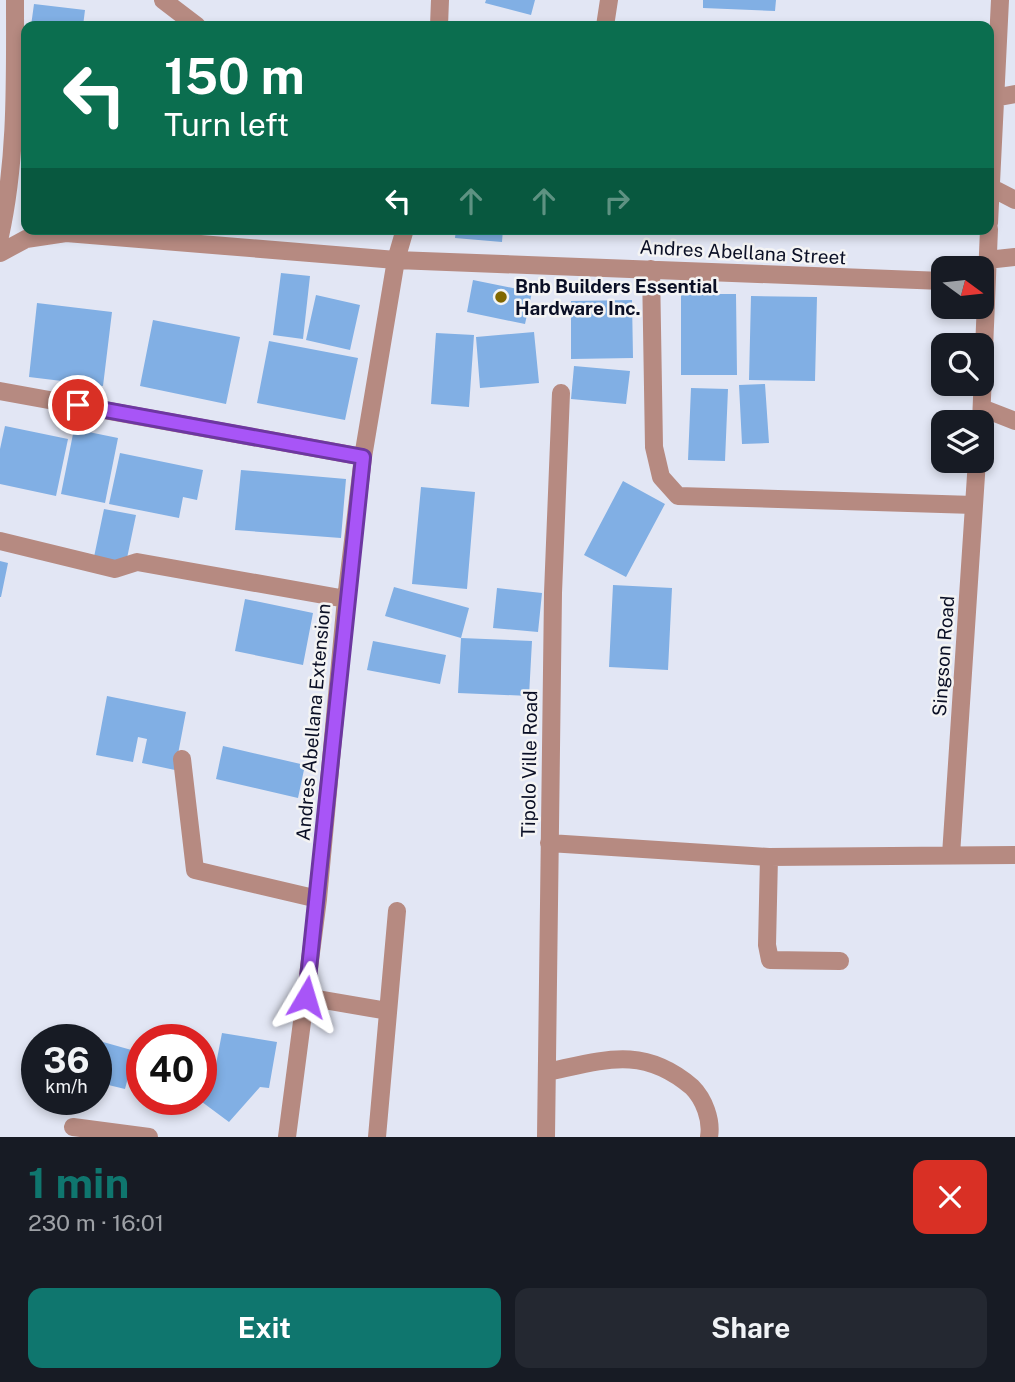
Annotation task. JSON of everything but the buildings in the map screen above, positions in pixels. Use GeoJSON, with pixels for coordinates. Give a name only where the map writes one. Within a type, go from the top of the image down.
{"type":"FeatureCollection","features":[{"type":"Feature","properties":{"kind":"street"},"geometry":{"type":"LineString","coordinates":[[0,236],[8,201],[14,113],[15,0]]}},
{"type":"Feature","properties":{"kind":"street"},"geometry":{"type":"LineString","coordinates":[[163,0],[190,21]]}},
{"type":"Feature","properties":{"kind":"street"},"geometry":{"type":"LineString","coordinates":[[439,21],[440,0]]}},
{"type":"Feature","properties":{"kind":"street"},"geometry":{"type":"LineString","coordinates":[[607,21],[609,0]]}},
{"type":"Feature","properties":{"kind":"street"},"geometry":{"type":"LineString","coordinates":[[1000,0],[994,98],[1015,94]]}},
{"type":"Feature","properties":{"kind":"street"},"geometry":{"type":"LineString","coordinates":[[994,189],[1015,200]]}},
{"type":"Feature","properties":{"kind":"street","name":"Andres Abellana Street"},"geometry":{"type":"LineString","coordinates":[[0,253],[26,239],[53,235]]}},
{"type":"Feature","properties":{"kind":"street","name":"Andres Abellana Street"},"geometry":{"type":"LineString","coordinates":[[90,235],[396,260],[931,281]]}},
{"type":"Feature","properties":{"kind":"street","name":"Andres Abellana Extension"},"geometry":{"type":"LineString","coordinates":[[287,1137],[318,899],[346,599],[363,457],[396,260],[403,235]]}},
{"type":"Feature","properties":{"kind":"street"},"geometry":{"type":"LineString","coordinates":[[987,256],[989,235]]}},
{"type":"Feature","properties":{"kind":"street"},"geometry":{"type":"LineString","coordinates":[[994,259],[1015,257]]}},
{"type":"Feature","properties":{"kind":"street"},"geometry":{"type":"LineString","coordinates":[[651,269],[654,447],[661,477],[678,496],[974,505]]}},
{"type":"Feature","properties":{"kind":"street"},"geometry":{"type":"LineString","coordinates":[[981,410],[983,319]]}},
{"type":"Feature","properties":{"kind":"street"},"geometry":{"type":"LineString","coordinates":[[0,391],[363,457]]}},
{"type":"Feature","properties":{"kind":"street","name":"Tipolo Ville Road"},"geometry":{"type":"LineString","coordinates":[[546,1137],[553,593],[561,393]]}},
{"type":"Feature","properties":{"kind":"street"},"geometry":{"type":"LineString","coordinates":[[994,417],[1015,421]]}},
{"type":"Feature","properties":{"kind":"street","name":"Singson Road"},"geometry":{"type":"LineString","coordinates":[[951,855],[976,473]]}},
{"type":"Feature","properties":{"kind":"street"},"geometry":{"type":"LineString","coordinates":[[0,541],[115,569],[137,562],[346,599]]}},
{"type":"Feature","properties":{"kind":"street"},"geometry":{"type":"LineString","coordinates":[[182,759],[195,870],[318,899]]}},
{"type":"Feature","properties":{"kind":"street"},"geometry":{"type":"LineString","coordinates":[[549,843],[769,857],[1015,855]]}},
{"type":"Feature","properties":{"kind":"street"},"geometry":{"type":"LineString","coordinates":[[769,857],[767,945],[770,960],[840,961]]}},
{"type":"Feature","properties":{"kind":"street"},"geometry":{"type":"LineString","coordinates":[[377,1137],[397,911]]}},
{"type":"Feature","properties":{"kind":"street"},"geometry":{"type":"LineString","coordinates":[[306,997],[388,1011]]}},
{"type":"Feature","properties":{"kind":"street"},"geometry":{"type":"LineString","coordinates":[[547,1072],[608,1059],[656,1063],[672,1070],[700,1095],[710,1126],[709,1137]]}},
{"type":"Feature","properties":{"kind":"street"},"geometry":{"type":"LineString","coordinates":[[73,1127],[149,1137]]}},
{"type":"Feature","properties":{"kind":"place","name":"Bnb Builders Essential Hardware Inc."},"geometry":{"type":"Point","coordinates":[501,297]}},
{"type":"Feature","properties":{"kind":"route"},"geometry":{"type":"LineString","coordinates":[[78,405],[363,457],[306,997]]}}]}
